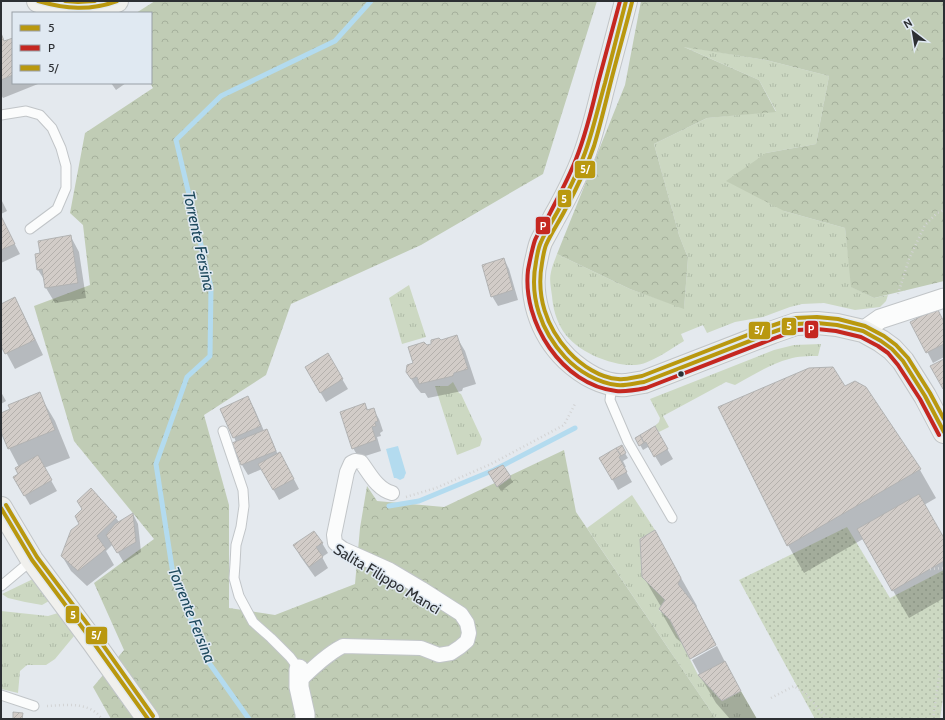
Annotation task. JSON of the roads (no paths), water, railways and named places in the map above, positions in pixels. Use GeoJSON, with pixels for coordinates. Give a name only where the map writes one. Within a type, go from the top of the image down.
{"type":"FeatureCollection","features":[{"type":"Feature","properties":{"kind":"main road"},"geometry":{"type":"LineString","coordinates":[[38,1],[66,8],[93,8],[117,1]]}},
{"type":"Feature","properties":{"kind":"main road"},"geometry":{"type":"LineString","coordinates":[[626,1],[588,144],[574,178],[540,243],[534,266],[533,282],[535,302],[542,323],[549,337],[559,351],[574,365],[591,376],[612,384],[625,385],[644,382],[796,324],[817,323],[837,325],[863,331],[892,349],[904,361],[944,432]]}},
{"type":"Feature","properties":{"kind":"main road"},"geometry":{"type":"LineString","coordinates":[[1,508],[32,560],[148,719]]}},
{"type":"Feature","properties":{"kind":"street"},"geometry":{"type":"LineString","coordinates":[[863,331],[880,318],[944,298]]}},
{"type":"Feature","properties":{"kind":"street","name":"Salita Filippo Manci"},"geometry":{"type":"LineString","coordinates":[[299,675],[312,669],[337,649],[344,646],[421,648],[439,655],[451,653],[467,641],[469,633],[467,623],[461,614],[390,570],[343,549],[335,543],[334,535],[347,472],[352,463],[355,461],[361,462],[378,486],[385,492],[392,494]]}},
{"type":"Feature","properties":{"kind":"street"},"geometry":{"type":"LineString","coordinates":[[299,675],[305,719]]}},
{"type":"Feature","properties":{"kind":"lane"},"geometry":{"type":"LineString","coordinates":[[1,115],[26,111],[40,115],[52,128],[61,148],[66,166],[66,188],[58,209],[30,229]]}},
{"type":"Feature","properties":{"kind":"lane"},"geometry":{"type":"LineString","coordinates":[[612,384],[610,400],[628,442],[672,518]]}},
{"type":"Feature","properties":{"kind":"lane"},"geometry":{"type":"LineString","coordinates":[[222,431],[243,490],[244,506],[241,527],[236,545],[234,578],[239,596],[253,622],[290,657],[299,675]]}},
{"type":"Feature","properties":{"kind":"lane"},"geometry":{"type":"LineString","coordinates":[[1,586],[32,560]]}},
{"type":"Feature","properties":{"kind":"lane"},"geometry":{"type":"LineString","coordinates":[[1,695],[34,706]]}},
{"type":"Feature","properties":{"kind":"water"},"geometry":{"type":"Polygon","coordinates":[[[398,446],[406,473],[404,478],[400,480],[394,478],[386,449],[398,446]]]}},
{"type":"Feature","properties":{"kind":"waterway","name":"Torrente Fersina"},"geometry":{"type":"LineString","coordinates":[[249,719],[207,660],[173,574],[156,464],[187,377],[210,356],[211,287],[176,140],[221,96],[335,41],[371,1]]}},
{"type":"Feature","properties":{"kind":"waterway"},"geometry":{"type":"LineString","coordinates":[[389,506],[419,501],[494,470],[575,428]]}}]}
